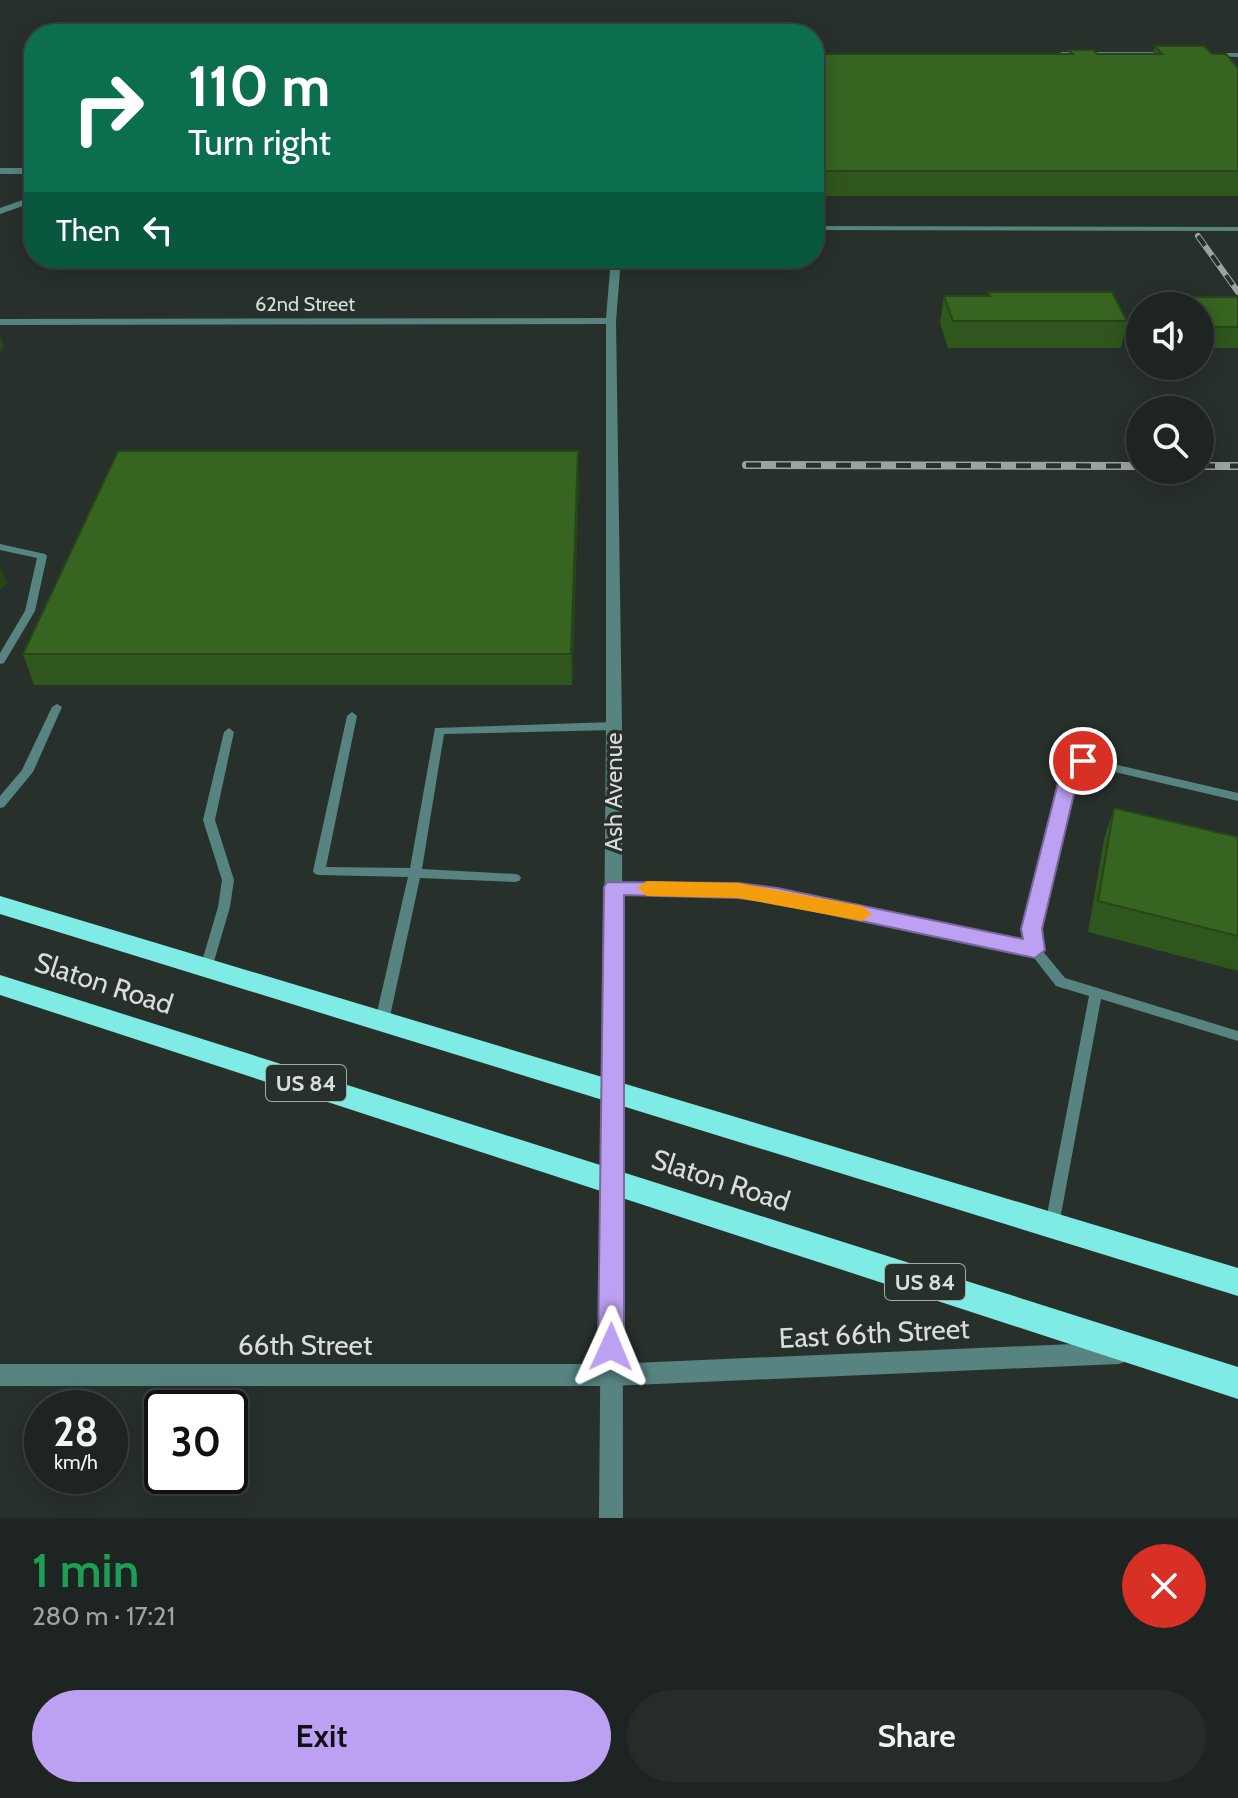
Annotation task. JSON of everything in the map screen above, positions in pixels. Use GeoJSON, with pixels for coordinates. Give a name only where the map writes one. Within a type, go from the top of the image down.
{"type":"FeatureCollection","features":[{"type":"Feature","properties":{"kind":"highway","name":"Slaton Road"},"geometry":{"type":"LineString","coordinates":[[0,905],[1238,1282]]}},
{"type":"Feature","properties":{"kind":"highway","name":"Slaton Road"},"geometry":{"type":"LineString","coordinates":[[0,985],[1238,1383]]}},
{"type":"Feature","properties":{"kind":"street"},"geometry":{"type":"LineString","coordinates":[[0,171],[24,171]]}},
{"type":"Feature","properties":{"kind":"street"},"geometry":{"type":"LineString","coordinates":[[0,211],[24,203]]}},
{"type":"Feature","properties":{"kind":"street","name":"Ash Avenue"},"geometry":{"type":"LineString","coordinates":[[611,1518],[614,726],[611,321],[615,268]]}},
{"type":"Feature","properties":{"kind":"street","name":"62nd Street"},"geometry":{"type":"LineString","coordinates":[[0,322],[611,321]]}},
{"type":"Feature","properties":{"kind":"street","name":"East 66th Street"},"geometry":{"type":"LineString","coordinates":[[611,1375],[1140,1352]]}},
{"type":"Feature","properties":{"kind":"street","name":"66th Street"},"geometry":{"type":"LineString","coordinates":[[0,1375],[611,1375]]}},
{"type":"Feature","properties":{"kind":"lane"},"geometry":{"type":"LineString","coordinates":[[1061,54],[1179,54]]}},
{"type":"Feature","properties":{"kind":"lane"},"geometry":{"type":"LineString","coordinates":[[1208,55],[1238,55]]}},
{"type":"Feature","properties":{"kind":"lane"},"geometry":{"type":"LineString","coordinates":[[824,228],[1238,229]]}},
{"type":"Feature","properties":{"kind":"lane"},"geometry":{"type":"LineString","coordinates":[[0,547],[42,556],[30,611],[0,661]]}},
{"type":"Feature","properties":{"kind":"lane"},"geometry":{"type":"LineString","coordinates":[[0,804],[27,772],[57,707]]}},
{"type":"Feature","properties":{"kind":"lane"},"geometry":{"type":"LineString","coordinates":[[352,716],[319,871],[515,878]]}},
{"type":"Feature","properties":{"kind":"lane"},"geometry":{"type":"LineString","coordinates":[[382,1021],[415,873],[439,731],[614,726]]}},
{"type":"Feature","properties":{"kind":"lane"},"geometry":{"type":"LineString","coordinates":[[206,968],[224,907],[228,880],[209,820],[229,732]]}},
{"type":"Feature","properties":{"kind":"lane"},"geometry":{"type":"LineString","coordinates":[[1238,797],[1083,761],[1069,775],[1032,929],[1035,950],[1061,982],[1238,1036]]}},
{"type":"Feature","properties":{"kind":"lane"},"geometry":{"type":"LineString","coordinates":[[614,887],[738,891],[777,896],[1035,950]]}},
{"type":"Feature","properties":{"kind":"lane"},"geometry":{"type":"LineString","coordinates":[[1052,1225],[1096,992]]}},
{"type":"Feature","properties":{"kind":"building"},"geometry":{"type":"Polygon","coordinates":[[[1155,46],[1204,46],[1212,54],[1226,54],[1238,68],[1238,171],[824,171],[824,54],[1073,54],[1069,50],[1093,50],[1097,54],[1162,54],[1155,46]]]}},
{"type":"Feature","properties":{"kind":"building"},"geometry":{"type":"Polygon","coordinates":[[[988,292],[1112,292],[1126,321],[953,321],[944,296],[990,296],[988,292]]]}},
{"type":"Feature","properties":{"kind":"building"},"geometry":{"type":"Polygon","coordinates":[[[1214,297],[1238,297],[1238,327],[1214,327],[1214,297]]]}},
{"type":"Feature","properties":{"kind":"building"},"geometry":{"type":"Polygon","coordinates":[[[118,451],[578,451],[571,654],[23,654],[118,451]]]}},
{"type":"Feature","properties":{"kind":"building"},"geometry":{"type":"Polygon","coordinates":[[[1114,808],[1238,837],[1238,936],[1098,901],[1114,808]]]}},
{"type":"Feature","properties":{"kind":"railway"},"geometry":{"type":"LineString","coordinates":[[1198,236],[1238,292]]}},
{"type":"Feature","properties":{"kind":"railway"},"geometry":{"type":"LineString","coordinates":[[746,465],[1126,466]]}},
{"type":"Feature","properties":{"kind":"railway"},"geometry":{"type":"LineString","coordinates":[[1214,466],[1238,466]]}},
{"type":"Feature","properties":{"kind":"slow traffic"},"geometry":{"type":"LineString","coordinates":[[647,888],[738,891],[862,914]]}},
{"type":"Feature","properties":{"kind":"route"},"geometry":{"type":"LineString","coordinates":[[611,1347],[614,887],[738,891],[777,896],[1035,950],[1032,929],[1069,775],[1083,761]]}}]}
